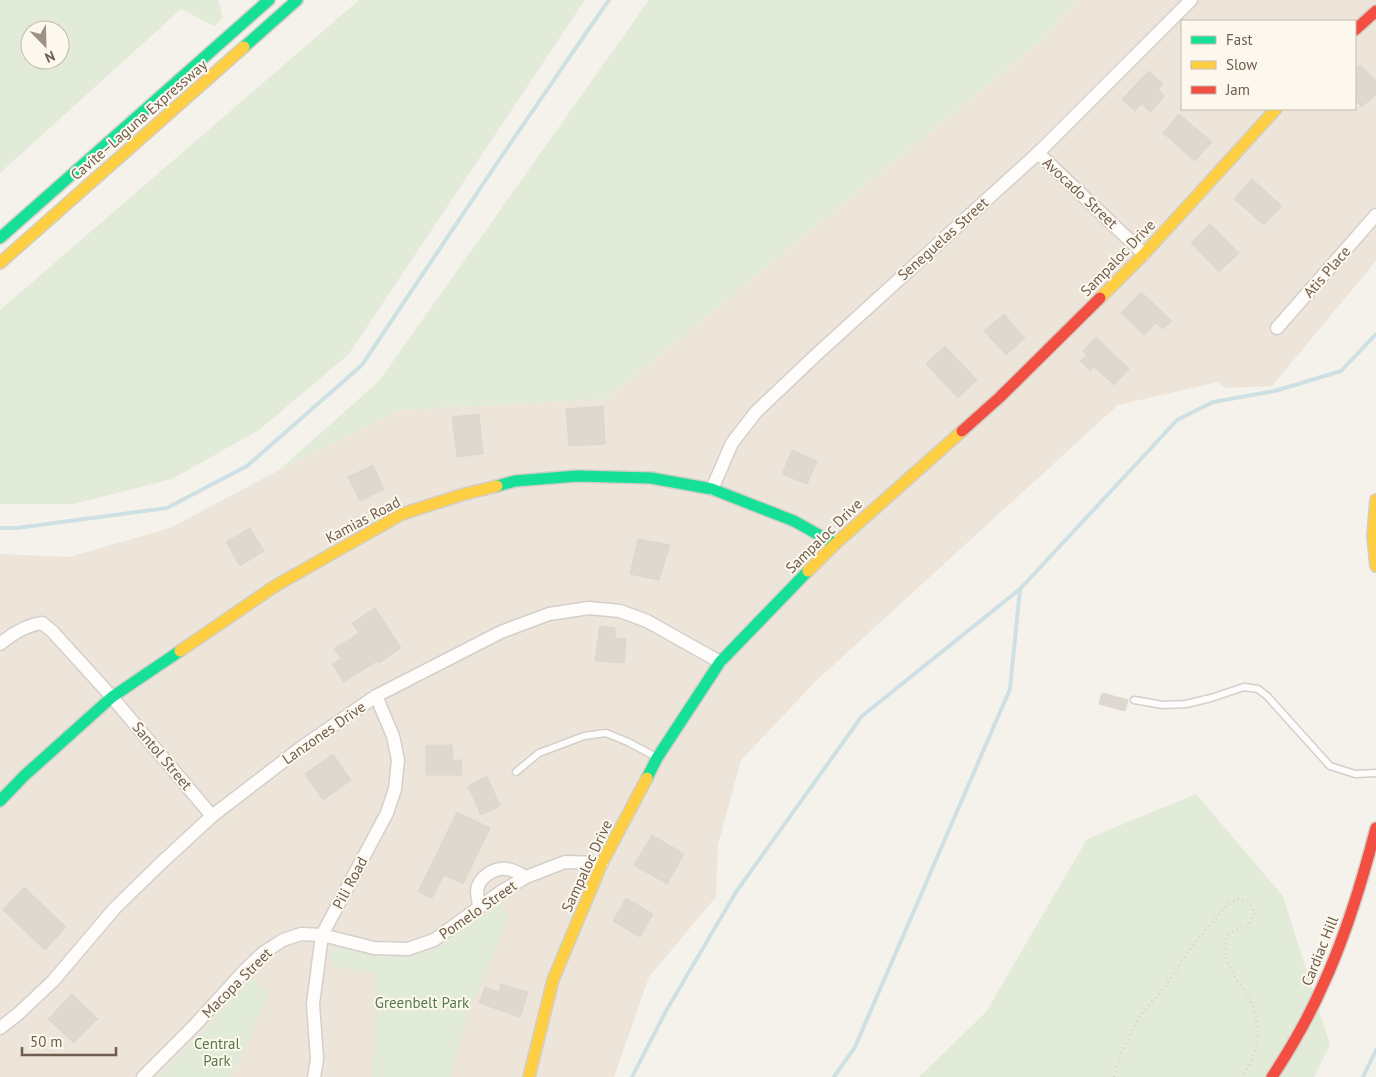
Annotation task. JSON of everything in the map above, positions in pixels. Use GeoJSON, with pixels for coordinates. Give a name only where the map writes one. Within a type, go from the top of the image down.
{"type":"FeatureCollection","features":[{"type":"Feature","properties":{"kind":"main road","name":"Cavite–Laguna Expressway"},"geometry":{"type":"LineString","coordinates":[[0,238],[269,0]]}},
{"type":"Feature","properties":{"kind":"main road","name":"Cavite–Laguna Expressway"},"geometry":{"type":"LineString","coordinates":[[0,263],[297,0]]}},
{"type":"Feature","properties":{"kind":"main road"},"geometry":{"type":"LineString","coordinates":[[1356,29],[1376,11]]}},
{"type":"Feature","properties":{"kind":"main road","name":"Sampaloc Drive"},"geometry":{"type":"LineString","coordinates":[[528,1077],[553,980],[602,863],[657,758],[720,662],[836,544],[1000,398],[1144,254],[1275,110]]}},
{"type":"Feature","properties":{"kind":"main road","name":"Kamias Road"},"geometry":{"type":"LineString","coordinates":[[0,801],[24,776],[112,697],[275,586],[402,514],[461,495],[516,481],[578,476],[651,478],[712,489],[794,520],[836,544]]}},
{"type":"Feature","properties":{"kind":"main road"},"geometry":{"type":"LineString","coordinates":[[1376,500],[1373,536],[1376,566]]}},
{"type":"Feature","properties":{"kind":"main road","name":"Cardiac Hill"},"geometry":{"type":"LineString","coordinates":[[1272,1077],[1290,1050],[1313,1008],[1340,947],[1364,873],[1376,828]]}},
{"type":"Feature","properties":{"kind":"street","name":"Seneguelas Street"},"geometry":{"type":"LineString","coordinates":[[712,489],[732,443],[756,412],[1038,153],[1191,0]]}},
{"type":"Feature","properties":{"kind":"street","name":"Avocado Street"},"geometry":{"type":"LineString","coordinates":[[1038,153],[1144,254]]}},
{"type":"Feature","properties":{"kind":"street","name":"Atis Place"},"geometry":{"type":"LineString","coordinates":[[1277,328],[1376,215]]}},
{"type":"Feature","properties":{"kind":"street","name":"Lanzones Drive"},"geometry":{"type":"LineString","coordinates":[[0,1028],[53,982],[115,908],[212,816],[302,747],[376,696],[501,632],[549,614],[589,608],[620,611],[647,621],[720,662]]}},
{"type":"Feature","properties":{"kind":"street","name":"Santol Street"},"geometry":{"type":"LineString","coordinates":[[0,644],[31,624],[42,623],[52,631],[112,697],[212,816]]}},
{"type":"Feature","properties":{"kind":"street","name":"Pili Road"},"geometry":{"type":"LineString","coordinates":[[314,1077],[317,1059],[313,1004],[322,935],[387,812],[395,790],[398,760],[393,736],[376,696]]}},
{"type":"Feature","properties":{"kind":"street","name":"Pomelo Street"},"geometry":{"type":"LineString","coordinates":[[322,935],[374,948],[408,949],[434,940],[499,893],[526,877],[565,862],[602,863]]}},
{"type":"Feature","properties":{"kind":"street"},"geometry":{"type":"LineString","coordinates":[[479,908],[477,891],[479,884],[488,874],[502,868],[526,877]]}},
{"type":"Feature","properties":{"kind":"street","name":"Macopa Street"},"geometry":{"type":"LineString","coordinates":[[142,1077],[195,1025],[263,953],[282,940],[301,934],[322,935]]}},
{"type":"Feature","properties":{"kind":"lane"},"geometry":{"type":"LineString","coordinates":[[1134,700],[1163,705],[1186,704],[1244,687],[1258,689],[1267,696],[1330,766],[1355,774],[1376,773]]}},
{"type":"Feature","properties":{"kind":"lane"},"geometry":{"type":"LineString","coordinates":[[516,772],[540,753],[584,736],[606,733],[628,742],[657,758]]}},
{"type":"Feature","properties":{"kind":"path"},"geometry":{"type":"LineString","coordinates":[[1114,1077],[1122,1051],[1140,1016],[1165,986],[1194,944],[1228,904],[1238,899],[1249,902],[1255,913],[1248,926],[1229,933],[1225,940],[1226,958],[1254,1008],[1258,1035],[1254,1053],[1243,1077]]}},
{"type":"Feature","properties":{"kind":"shaded area"},"geometry":{"type":"Polygon","coordinates":[[[1078,0],[1376,0],[1376,261],[1272,386],[1224,388],[1218,382],[1118,405],[816,681],[741,760],[718,845],[716,897],[649,977],[614,1077],[0,1077],[0,554],[69,557],[170,528],[279,470],[400,410],[606,399],[1038,43],[1078,0]]]}},
{"type":"Feature","properties":{"kind":"green space"},"geometry":{"type":"Polygon","coordinates":[[[0,0],[218,0],[223,18],[214,26],[181,9],[0,173],[0,0]]]}},
{"type":"Feature","properties":{"kind":"green space"},"geometry":{"type":"Polygon","coordinates":[[[359,0],[585,0],[349,354],[259,430],[172,479],[73,504],[0,504],[0,310],[359,0]]]}},
{"type":"Feature","properties":{"kind":"green space"},"geometry":{"type":"Polygon","coordinates":[[[649,0],[1078,0],[1038,43],[606,399],[400,410],[279,470],[379,381],[649,0]]]}},
{"type":"Feature","properties":{"kind":"green space"},"geometry":{"type":"Polygon","coordinates":[[[1196,794],[1283,896],[1330,1045],[1314,1077],[919,1077],[986,1012],[1087,839],[1196,794]]]}},
{"type":"Feature","properties":{"kind":"green space","name":"Greenbelt Park"},"geometry":{"type":"Polygon","coordinates":[[[501,902],[508,918],[468,1013],[451,1077],[373,1077],[376,973],[331,965],[331,951],[342,944],[371,954],[408,957],[436,949],[501,902]]]}},
{"type":"Feature","properties":{"kind":"green space","name":"Central Park"},"geometry":{"type":"Polygon","coordinates":[[[251,976],[269,993],[243,1054],[230,1077],[156,1077],[198,1037],[251,976]]]}},
{"type":"Feature","properties":{"kind":"building"},"geometry":{"type":"Polygon","coordinates":[[[1360,65],[1376,81],[1376,94],[1362,107],[1356,100],[1356,69],[1360,65]]]}},
{"type":"Feature","properties":{"kind":"building"},"geometry":{"type":"Polygon","coordinates":[[[1149,71],[1163,84],[1158,89],[1165,96],[1150,112],[1142,104],[1135,111],[1122,99],[1149,71]]]}},
{"type":"Feature","properties":{"kind":"building"},"geometry":{"type":"Polygon","coordinates":[[[1179,114],[1212,142],[1195,161],[1163,133],[1179,114]]]}},
{"type":"Feature","properties":{"kind":"building"},"geometry":{"type":"Polygon","coordinates":[[[1252,179],[1282,206],[1264,225],[1234,199],[1252,179]]]}},
{"type":"Feature","properties":{"kind":"building"},"geometry":{"type":"Polygon","coordinates":[[[1210,224],[1239,253],[1219,272],[1191,243],[1210,224]]]}},
{"type":"Feature","properties":{"kind":"building"},"geometry":{"type":"Polygon","coordinates":[[[1141,292],[1172,321],[1163,329],[1156,323],[1144,335],[1121,313],[1141,292]]]}},
{"type":"Feature","properties":{"kind":"building"},"geometry":{"type":"Polygon","coordinates":[[[1004,314],[1025,338],[1006,355],[984,331],[1004,314]]]}},
{"type":"Feature","properties":{"kind":"building"},"geometry":{"type":"Polygon","coordinates":[[[1096,337],[1129,369],[1114,385],[1094,367],[1090,371],[1080,361],[1087,355],[1083,351],[1096,337]]]}},
{"type":"Feature","properties":{"kind":"building"},"geometry":{"type":"Polygon","coordinates":[[[945,346],[977,380],[958,398],[926,364],[945,346]]]}},
{"type":"Feature","properties":{"kind":"building"},"geometry":{"type":"Polygon","coordinates":[[[603,406],[605,444],[569,446],[566,409],[603,406]]]}},
{"type":"Feature","properties":{"kind":"building"},"geometry":{"type":"Polygon","coordinates":[[[479,414],[483,454],[457,457],[452,417],[479,414]]]}},
{"type":"Feature","properties":{"kind":"building"},"geometry":{"type":"Polygon","coordinates":[[[792,450],[817,461],[807,484],[782,474],[792,450]]]}},
{"type":"Feature","properties":{"kind":"building"},"geometry":{"type":"Polygon","coordinates":[[[373,465],[384,489],[360,501],[348,477],[373,465]]]}},
{"type":"Feature","properties":{"kind":"building"},"geometry":{"type":"Polygon","coordinates":[[[250,528],[264,551],[240,566],[226,542],[250,528]]]}},
{"type":"Feature","properties":{"kind":"building"},"geometry":{"type":"Polygon","coordinates":[[[638,539],[670,545],[659,580],[630,574],[638,539]]]}},
{"type":"Feature","properties":{"kind":"building"},"geometry":{"type":"Polygon","coordinates":[[[375,608],[401,648],[379,663],[377,661],[344,682],[332,664],[341,659],[334,649],[359,633],[352,623],[375,608]]]}},
{"type":"Feature","properties":{"kind":"building"},"geometry":{"type":"Polygon","coordinates":[[[600,626],[615,628],[615,638],[626,639],[624,663],[595,661],[600,626]]]}},
{"type":"Feature","properties":{"kind":"building"},"geometry":{"type":"Polygon","coordinates":[[[1102,693],[1128,700],[1125,711],[1099,704],[1102,693]]]}},
{"type":"Feature","properties":{"kind":"building"},"geometry":{"type":"Polygon","coordinates":[[[426,745],[452,745],[453,760],[461,760],[462,775],[426,775],[426,745]]]}},
{"type":"Feature","properties":{"kind":"building"},"geometry":{"type":"Polygon","coordinates":[[[333,754],[351,780],[323,800],[305,774],[333,754]]]}},
{"type":"Feature","properties":{"kind":"building"},"geometry":{"type":"Polygon","coordinates":[[[487,776],[500,806],[481,815],[468,786],[487,776]]]}},
{"type":"Feature","properties":{"kind":"building"},"geometry":{"type":"Polygon","coordinates":[[[457,812],[490,828],[463,884],[444,875],[432,898],[418,892],[457,812]]]}},
{"type":"Feature","properties":{"kind":"building"},"geometry":{"type":"Polygon","coordinates":[[[652,835],[684,854],[667,884],[634,865],[652,835]]]}},
{"type":"Feature","properties":{"kind":"building"},"geometry":{"type":"Polygon","coordinates":[[[24,887],[66,927],[45,950],[3,910],[24,887]]]}},
{"type":"Feature","properties":{"kind":"building"},"geometry":{"type":"Polygon","coordinates":[[[626,898],[653,914],[640,937],[613,921],[626,898]]]}},
{"type":"Feature","properties":{"kind":"building"},"geometry":{"type":"Polygon","coordinates":[[[501,984],[528,992],[520,1017],[479,1003],[485,987],[499,992],[501,984]]]}},
{"type":"Feature","properties":{"kind":"building"},"geometry":{"type":"Polygon","coordinates":[[[72,994],[98,1019],[74,1043],[48,1019],[72,994]]]}},
{"type":"Feature","properties":{"kind":"waterway"},"geometry":{"type":"LineString","coordinates":[[0,528],[17,528],[167,508],[247,466],[362,365],[609,0]]}},
{"type":"Feature","properties":{"kind":"waterway"},"geometry":{"type":"LineString","coordinates":[[632,1077],[666,1011],[736,892],[862,716],[1020,589],[1177,420],[1213,402],[1275,391],[1341,371],[1376,334]]}},
{"type":"Feature","properties":{"kind":"waterway"},"geometry":{"type":"LineString","coordinates":[[834,1077],[855,1047],[1010,689],[1020,589]]}},
{"type":"Feature","properties":{"kind":"waterway"},"geometry":{"type":"LineString","coordinates":[[1363,1077],[1376,1050]]}},
{"type":"Feature","properties":{"kind":"traffic: fast"},"geometry":{"type":"LineString","coordinates":[[0,238],[269,0]]}},
{"type":"Feature","properties":{"kind":"traffic: fast"},"geometry":{"type":"LineString","coordinates":[[244,47],[297,0]]}},
{"type":"Feature","properties":{"kind":"traffic: fast"},"geometry":{"type":"LineString","coordinates":[[497,486],[515,481],[577,476],[651,478],[712,489],[794,521],[835,544]]}},
{"type":"Feature","properties":{"kind":"traffic: fast"},"geometry":{"type":"LineString","coordinates":[[647,778],[657,758],[720,662],[808,571]]}},
{"type":"Feature","properties":{"kind":"traffic: fast"},"geometry":{"type":"LineString","coordinates":[[0,801],[24,776],[112,697],[180,651]]}},
{"type":"Feature","properties":{"kind":"traffic: slow"},"geometry":{"type":"LineString","coordinates":[[0,263],[244,47]]}},
{"type":"Feature","properties":{"kind":"traffic: slow"},"geometry":{"type":"LineString","coordinates":[[1100,298],[1144,254],[1275,110]]}},
{"type":"Feature","properties":{"kind":"traffic: slow"},"geometry":{"type":"LineString","coordinates":[[808,571],[835,544],[962,431]]}},
{"type":"Feature","properties":{"kind":"traffic: slow"},"geometry":{"type":"LineString","coordinates":[[180,651],[275,586],[402,514],[461,495],[497,486]]}},
{"type":"Feature","properties":{"kind":"traffic: slow"},"geometry":{"type":"LineString","coordinates":[[1376,500],[1373,536],[1376,566]]}},
{"type":"Feature","properties":{"kind":"traffic: slow"},"geometry":{"type":"LineString","coordinates":[[529,1077],[553,980],[602,863],[647,778]]}},
{"type":"Feature","properties":{"kind":"traffic: jam"},"geometry":{"type":"LineString","coordinates":[[1356,29],[1376,11]]}},
{"type":"Feature","properties":{"kind":"traffic: jam"},"geometry":{"type":"LineString","coordinates":[[962,431],[1000,397],[1100,298]]}},
{"type":"Feature","properties":{"kind":"traffic: jam"},"geometry":{"type":"LineString","coordinates":[[1272,1077],[1305,1022],[1331,968],[1353,909],[1376,828]]}}]}
